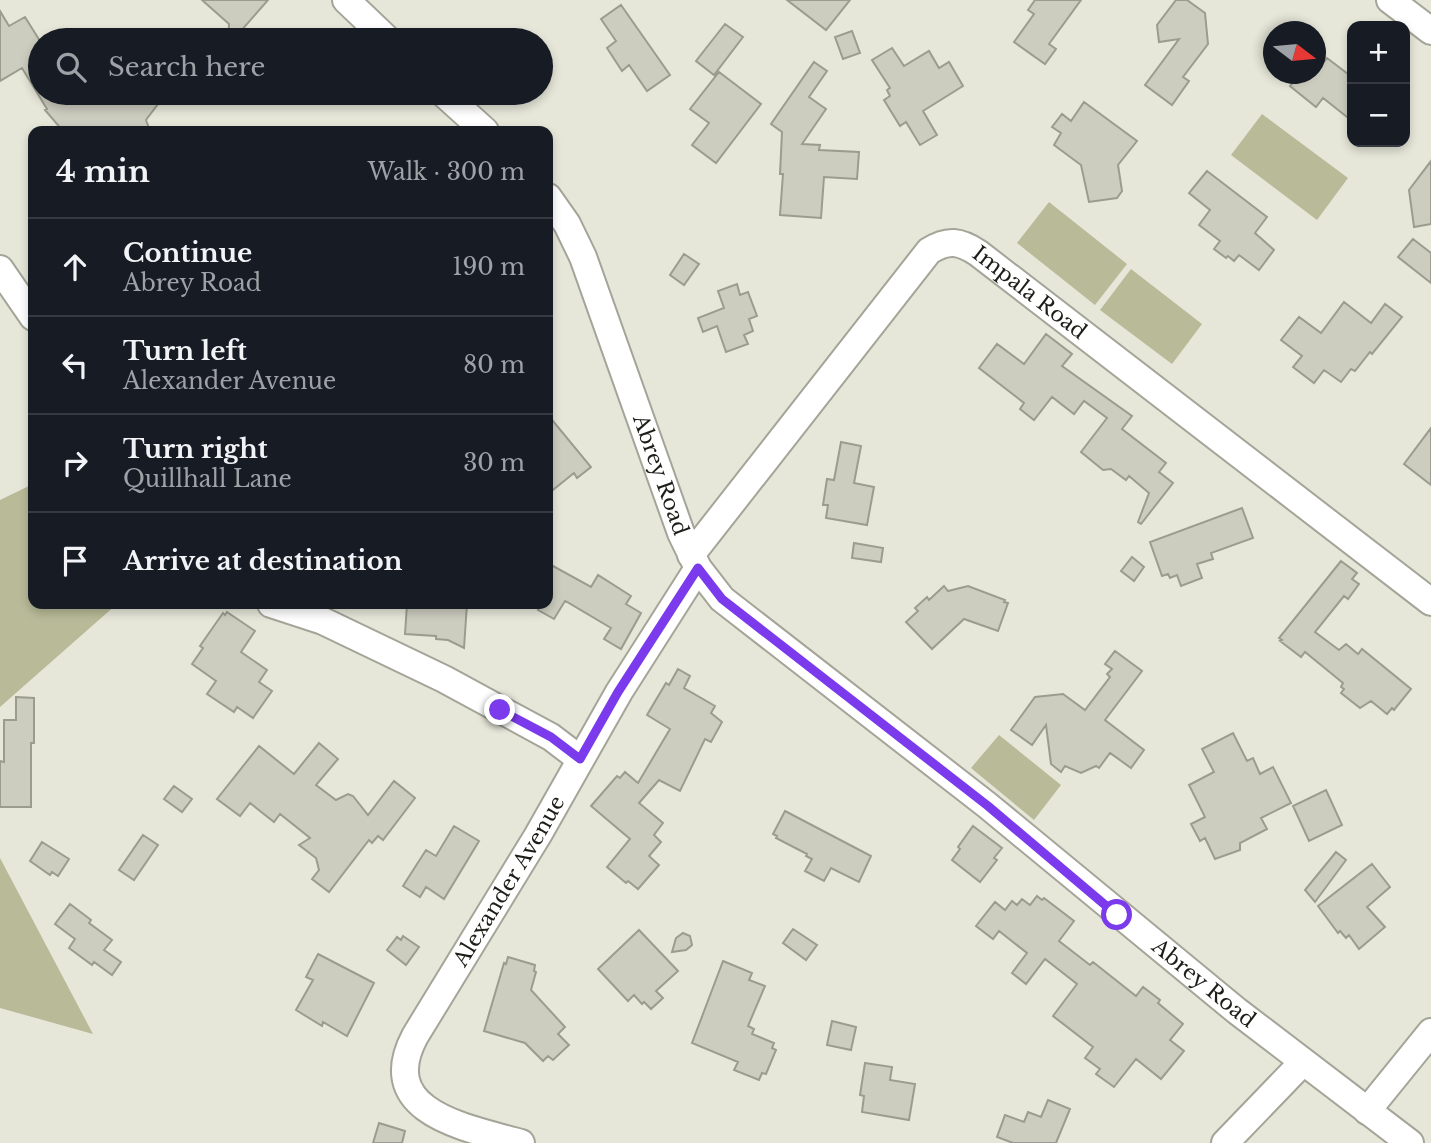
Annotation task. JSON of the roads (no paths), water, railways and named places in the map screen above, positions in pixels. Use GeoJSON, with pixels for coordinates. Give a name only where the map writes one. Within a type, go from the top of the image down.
{"type":"FeatureCollection","features":[{"type":"Feature","properties":{"kind":"street"},"geometry":{"type":"LineString","coordinates":[[346,0],[375,28]]}},
{"type":"Feature","properties":{"kind":"street"},"geometry":{"type":"LineString","coordinates":[[1390,0],[1431,32]]}},
{"type":"Feature","properties":{"kind":"street"},"geometry":{"type":"LineString","coordinates":[[456,105],[479,126]]}},
{"type":"Feature","properties":{"kind":"street","name":"Abrey Road"},"geometry":{"type":"LineString","coordinates":[[553,204],[568,224],[583,257],[671,509],[695,561],[722,599],[988,806],[1117,915],[1410,1143]]}},
{"type":"Feature","properties":{"kind":"street","name":"Impala Road"},"geometry":{"type":"LineString","coordinates":[[695,561],[929,251],[943,243],[954,241],[967,245],[978,253],[1431,602]]}},
{"type":"Feature","properties":{"kind":"street"},"geometry":{"type":"LineString","coordinates":[[0,269],[28,310]]}},
{"type":"Feature","properties":{"kind":"street","name":"Alexander Avenue"},"geometry":{"type":"LineString","coordinates":[[520,1143],[453,1124],[422,1108],[408,1082],[406,1056],[415,1036],[538,835],[695,561]]}},
{"type":"Feature","properties":{"kind":"street"},"geometry":{"type":"LineString","coordinates":[[286,609],[323,621],[444,679],[551,737],[580,759]]}},
{"type":"Feature","properties":{"kind":"street"},"geometry":{"type":"LineString","coordinates":[[1367,1111],[1431,1032]]}},
{"type":"Feature","properties":{"kind":"street"},"geometry":{"type":"LineString","coordinates":[[1225,1143],[1303,1062]]}}]}
